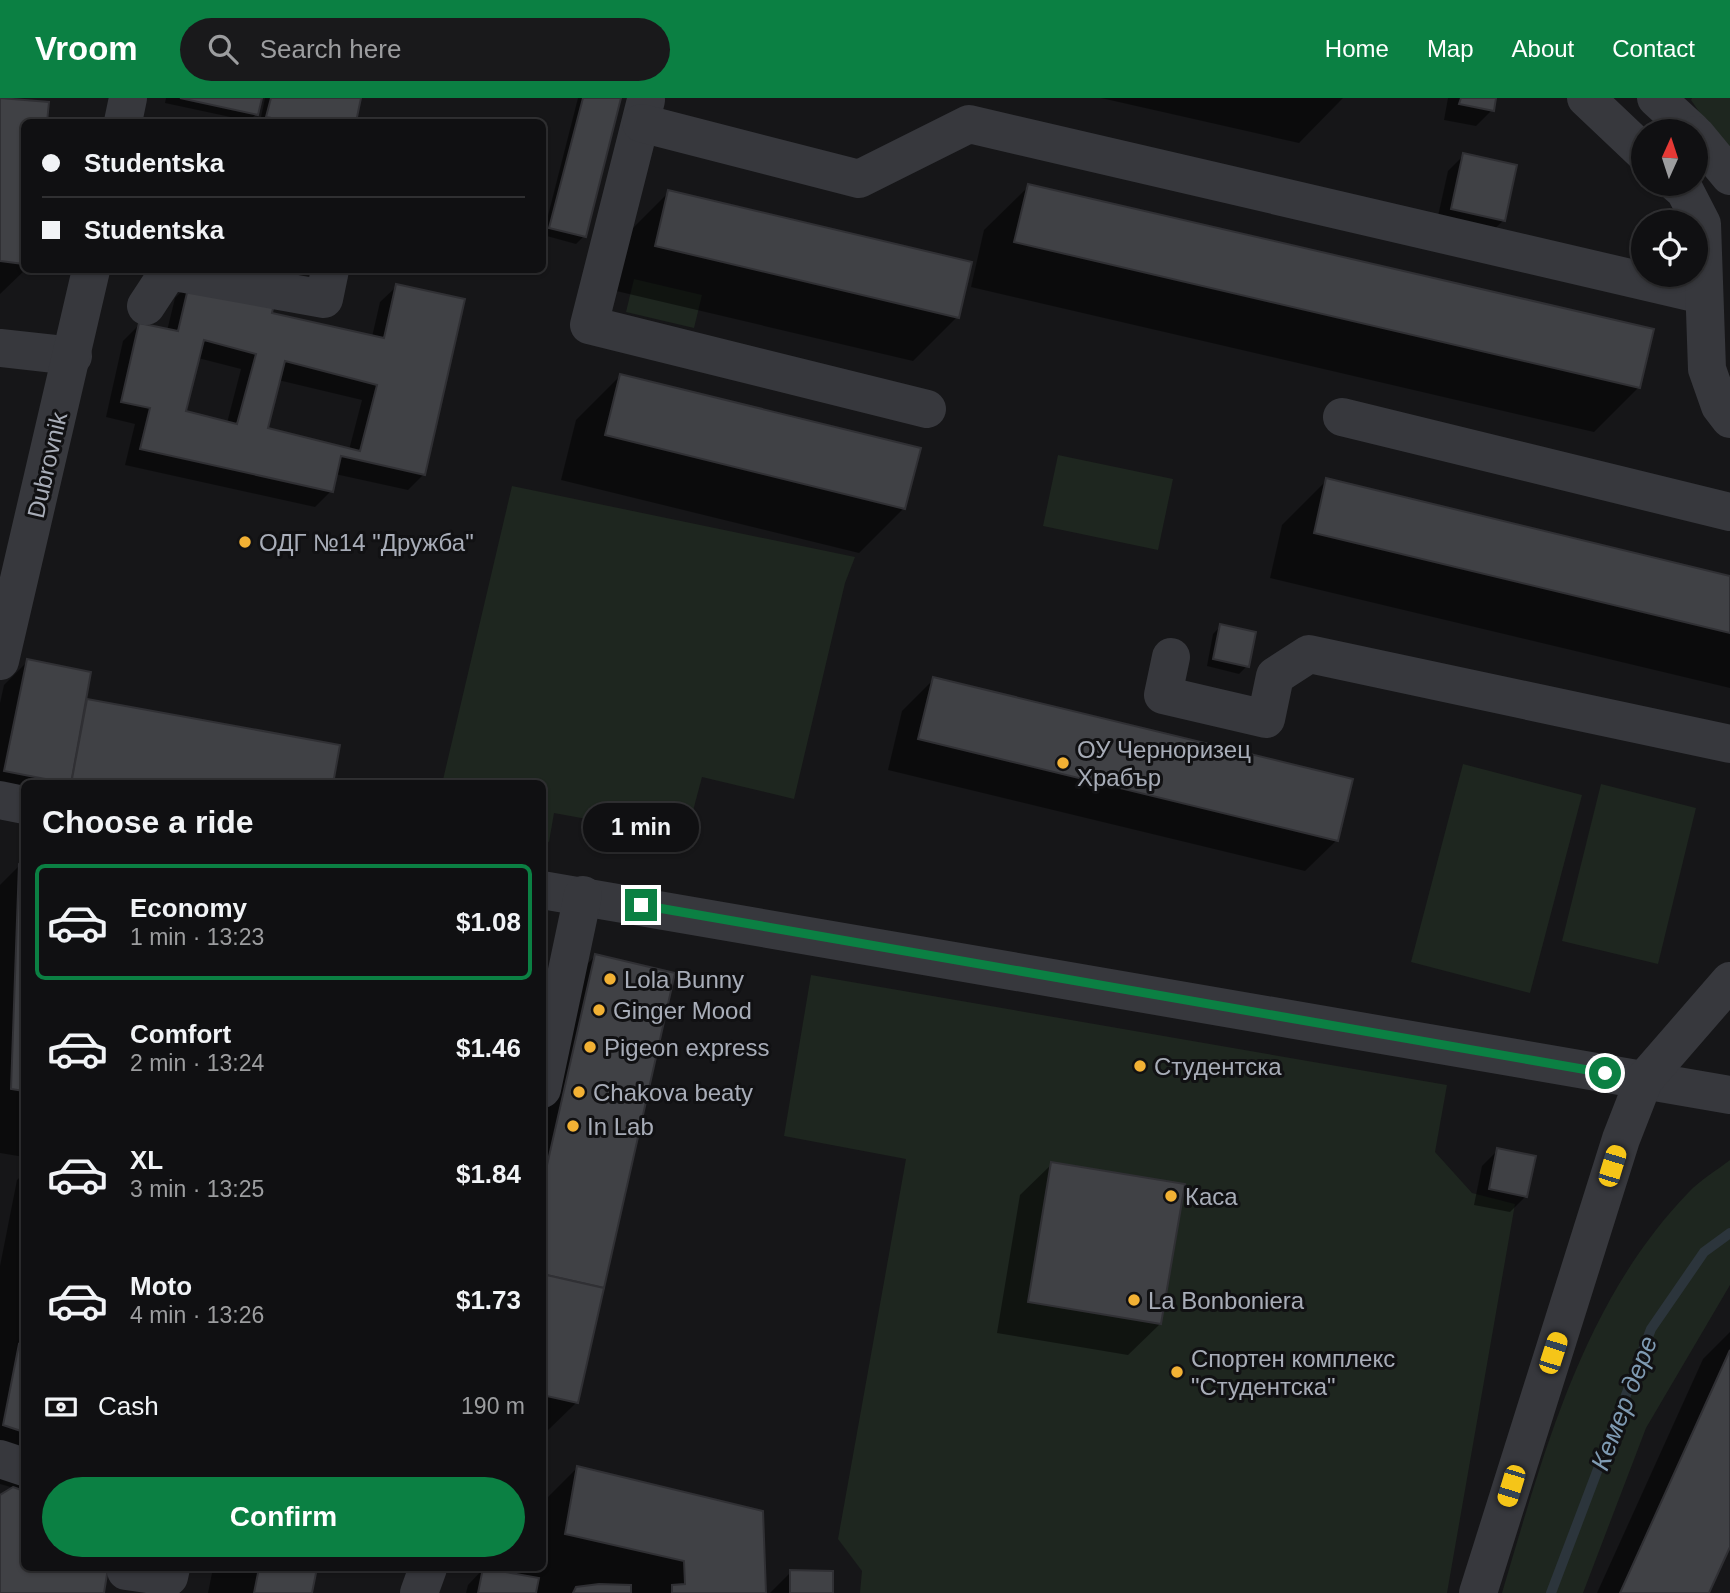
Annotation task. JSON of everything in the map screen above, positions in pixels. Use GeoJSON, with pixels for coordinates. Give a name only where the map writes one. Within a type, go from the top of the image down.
{"type":"FeatureCollection","features":[{"type":"Feature","properties":{"kind":"street"},"geometry":{"type":"LineString","coordinates":[[124,119],[128,98]]}},
{"type":"Feature","properties":{"kind":"street"},"geometry":{"type":"LineString","coordinates":[[1586,98],[1631,141]]}},
{"type":"Feature","properties":{"kind":"street"},"geometry":{"type":"LineString","coordinates":[[1656,98],[1679,119]]}},
{"type":"Feature","properties":{"kind":"street"},"geometry":{"type":"LineString","coordinates":[[927,409],[589,325],[644,111],[859,179],[969,124],[1703,295]]}},
{"type":"Feature","properties":{"kind":"street"},"geometry":{"type":"LineString","coordinates":[[1708,149],[1730,176]]}},
{"type":"Feature","properties":{"kind":"street"},"geometry":{"type":"LineString","coordinates":[[1688,196],[1702,224],[1707,369],[1720,406],[1730,419]]}},
{"type":"Feature","properties":{"kind":"street","name":"Dubrovnik"},"geometry":{"type":"LineString","coordinates":[[0,661],[91,273]]}},
{"type":"Feature","properties":{"kind":"street"},"geometry":{"type":"LineString","coordinates":[[146,306],[168,273]]}},
{"type":"Feature","properties":{"kind":"street"},"geometry":{"type":"LineString","coordinates":[[180,273],[324,299],[329,273]]}},
{"type":"Feature","properties":{"kind":"street"},"geometry":{"type":"LineString","coordinates":[[0,348],[73,356]]}},
{"type":"Feature","properties":{"kind":"street"},"geometry":{"type":"LineString","coordinates":[[1342,417],[1730,512]]}},
{"type":"Feature","properties":{"kind":"street"},"geometry":{"type":"LineString","coordinates":[[1171,657],[1163,695],[1266,719],[1275,676],[1309,654],[1730,744]]}},
{"type":"Feature","properties":{"kind":"street"},"geometry":{"type":"LineString","coordinates":[[0,800],[21,804]]}},
{"type":"Feature","properties":{"kind":"street"},"geometry":{"type":"LineString","coordinates":[[546,890],[1730,1095]]}},
{"type":"Feature","properties":{"kind":"street"},"geometry":{"type":"LineString","coordinates":[[546,1070],[583,895]]}},
{"type":"Feature","properties":{"kind":"street"},"geometry":{"type":"LineString","coordinates":[[1478,1593],[1621,1139],[1644,1080],[1730,981]]}},
{"type":"Feature","properties":{"kind":"street"},"geometry":{"type":"LineString","coordinates":[[0,1460],[21,1466]]}},
{"type":"Feature","properties":{"kind":"street"},"geometry":{"type":"LineString","coordinates":[[126,1571],[169,1577],[170,1571]]}},
{"type":"Feature","properties":{"kind":"street"},"geometry":{"type":"LineString","coordinates":[[419,1593],[427,1571]]}},
{"type":"Feature","properties":{"kind":"shaded area"},"geometry":{"type":"Polygon","coordinates":[[[1730,98],[1730,157],[1708,125],[1708,119],[1704,119],[1691,100],[1730,98]]]}},
{"type":"Feature","properties":{"kind":"shaded area"},"geometry":{"type":"Polygon","coordinates":[[[634,279],[702,295],[694,328],[626,312],[634,279]]]}},
{"type":"Feature","properties":{"kind":"shaded area"},"geometry":{"type":"Polygon","coordinates":[[[1058,455],[1173,479],[1158,550],[1043,526],[1058,455]]]}},
{"type":"Feature","properties":{"kind":"shaded area"},"geometry":{"type":"Polygon","coordinates":[[[512,486],[855,557],[845,583],[794,799],[702,777],[686,837],[554,813],[549,842],[546,842],[546,780],[443,780],[512,486]]]}},
{"type":"Feature","properties":{"kind":"shaded area"},"geometry":{"type":"Polygon","coordinates":[[[1463,764],[1582,795],[1530,993],[1411,962],[1463,764]]]}},
{"type":"Feature","properties":{"kind":"shaded area"},"geometry":{"type":"Polygon","coordinates":[[[1601,784],[1696,808],[1658,964],[1562,941],[1601,784]]]}},
{"type":"Feature","properties":{"kind":"shaded area","name":"Спортен комплекс \"Студентска\""},"geometry":{"type":"Polygon","coordinates":[[[811,975],[1447,1085],[1435,1152],[1472,1193],[1515,1204],[1447,1593],[860,1593],[862,1571],[838,1539],[906,1159],[784,1136],[811,975]]]}},
{"type":"Feature","properties":{"kind":"shaded area"},"geometry":{"type":"Polygon","coordinates":[[[1730,1160],[1730,1285],[1646,1428],[1583,1593],[1502,1593],[1552,1433],[1594,1330],[1621,1282],[1652,1236],[1693,1188],[1730,1160]]]}},
{"type":"Feature","properties":{"kind":"building"},"geometry":{"type":"Polygon","coordinates":[[[0,98],[49,102],[47,119],[21,119],[21,264],[0,261],[0,98]]]}},
{"type":"Feature","properties":{"kind":"building"},"geometry":{"type":"Polygon","coordinates":[[[180,98],[262,98],[258,115],[180,98]]]}},
{"type":"Feature","properties":{"kind":"building"},"geometry":{"type":"Polygon","coordinates":[[[271,98],[361,98],[357,119],[266,117],[271,98]]]}},
{"type":"Feature","properties":{"kind":"building"},"geometry":{"type":"Polygon","coordinates":[[[583,98],[621,98],[586,237],[549,228],[583,98]]]}},
{"type":"Feature","properties":{"kind":"building"},"geometry":{"type":"Polygon","coordinates":[[[1461,98],[1496,98],[1494,111],[1459,104],[1461,98]]]}},
{"type":"Feature","properties":{"kind":"building"},"geometry":{"type":"Polygon","coordinates":[[[1463,153],[1517,165],[1505,221],[1451,209],[1463,153]]]}},
{"type":"Feature","properties":{"kind":"building"},"geometry":{"type":"Polygon","coordinates":[[[1028,184],[1654,329],[1640,388],[1014,242],[1028,184]]]}},
{"type":"Feature","properties":{"kind":"building"},"geometry":{"type":"Polygon","coordinates":[[[668,190],[972,262],[959,318],[655,246],[668,190]]]}},
{"type":"Feature","properties":{"kind":"building"},"geometry":{"type":"Polygon","coordinates":[[[190,280],[275,299],[272,313],[384,338],[396,284],[465,299],[425,475],[341,456],[333,492],[140,449],[150,408],[121,402],[139,323],[178,331],[190,280]],[[204,340],[186,411],[237,424],[256,354],[204,340]],[[285,361],[268,428],[360,451],[377,385],[285,361]]]}},
{"type":"Feature","properties":{"kind":"building"},"geometry":{"type":"Polygon","coordinates":[[[620,374],[921,448],[905,509],[605,435],[620,374]]]}},
{"type":"Feature","properties":{"kind":"building"},"geometry":{"type":"Polygon","coordinates":[[[1326,478],[1730,576],[1730,633],[1314,533],[1326,478]]]}},
{"type":"Feature","properties":{"kind":"building"},"geometry":{"type":"Polygon","coordinates":[[[1220,624],[1256,632],[1249,667],[1213,659],[1220,624]]]}},
{"type":"Feature","properties":{"kind":"building"},"geometry":{"type":"Polygon","coordinates":[[[27,659],[91,672],[72,780],[50,780],[4,771],[27,659]]]}},
{"type":"Feature","properties":{"kind":"building"},"geometry":{"type":"Polygon","coordinates":[[[933,677],[1353,779],[1338,841],[918,739],[933,677]]]}},
{"type":"Feature","properties":{"kind":"building"},"geometry":{"type":"Polygon","coordinates":[[[87,699],[340,745],[334,780],[72,780],[87,699]]]}},
{"type":"Feature","properties":{"kind":"building"},"geometry":{"type":"Polygon","coordinates":[[[21,862],[21,1091],[11,1089],[21,862]]]}},
{"type":"Feature","properties":{"kind":"building"},"geometry":{"type":"Polygon","coordinates":[[[595,954],[675,973],[604,1288],[546,1275],[546,1169],[595,954]]]}},
{"type":"Feature","properties":{"kind":"building"},"geometry":{"type":"Polygon","coordinates":[[[1497,1148],[1536,1156],[1527,1197],[1489,1189],[1497,1148]]]}},
{"type":"Feature","properties":{"kind":"building"},"geometry":{"type":"Polygon","coordinates":[[[1051,1162],[1185,1184],[1161,1324],[1028,1302],[1051,1162]]]}},
{"type":"Feature","properties":{"kind":"building"},"geometry":{"type":"Polygon","coordinates":[[[546,1275],[604,1288],[578,1403],[546,1396],[546,1275]]]}},
{"type":"Feature","properties":{"kind":"building"},"geometry":{"type":"Polygon","coordinates":[[[19,1344],[21,1431],[3,1425],[19,1344]]]}},
{"type":"Feature","properties":{"kind":"building"},"geometry":{"type":"Polygon","coordinates":[[[1730,1350],[1730,1547],[1709,1593],[1620,1593],[1730,1350]]]}},
{"type":"Feature","properties":{"kind":"building"},"geometry":{"type":"Polygon","coordinates":[[[577,1466],[763,1511],[766,1593],[672,1593],[672,1585],[685,1584],[684,1561],[565,1534],[577,1466]]]}},
{"type":"Feature","properties":{"kind":"building"},"geometry":{"type":"Polygon","coordinates":[[[13,1487],[21,1490],[21,1571],[108,1571],[104,1593],[0,1593],[0,1495],[13,1487]]]}},
{"type":"Feature","properties":{"kind":"building"},"geometry":{"type":"Polygon","coordinates":[[[790,1570],[833,1571],[833,1593],[790,1593],[790,1570]]]}},
{"type":"Feature","properties":{"kind":"building"},"geometry":{"type":"Polygon","coordinates":[[[258,1571],[316,1571],[312,1593],[254,1593],[258,1571]]]}},
{"type":"Feature","properties":{"kind":"building"},"geometry":{"type":"Polygon","coordinates":[[[482,1571],[500,1571],[539,1578],[536,1593],[478,1593],[482,1571]]]}},
{"type":"Feature","properties":{"kind":"building"},"geometry":{"type":"Polygon","coordinates":[[[599,1584],[631,1585],[631,1593],[573,1593],[576,1587],[599,1584]]]}},
{"type":"Feature","properties":{"kind":"waterway","name":"Кемер дере"},"geometry":{"type":"LineString","coordinates":[[1551,1593],[1651,1329],[1704,1252],[1730,1233]]}},
{"type":"Feature","properties":{"kind":"place","name":"ОДГ №14 \"Дружба\""},"geometry":{"type":"Point","coordinates":[245,542]}},
{"type":"Feature","properties":{"kind":"place","name":"ОУ Черноризец Храбър"},"geometry":{"type":"Point","coordinates":[1063,763]}},
{"type":"Feature","properties":{"kind":"place","name":"Lola Bunny"},"geometry":{"type":"Point","coordinates":[610,979]}},
{"type":"Feature","properties":{"kind":"place","name":"Ginger Mood"},"geometry":{"type":"Point","coordinates":[599,1010]}},
{"type":"Feature","properties":{"kind":"place","name":"Pigeon express"},"geometry":{"type":"Point","coordinates":[590,1047]}},
{"type":"Feature","properties":{"kind":"place","name":"Студентска"},"geometry":{"type":"Point","coordinates":[1140,1066]}},
{"type":"Feature","properties":{"kind":"place","name":"Chakova beaty"},"geometry":{"type":"Point","coordinates":[579,1092]}},
{"type":"Feature","properties":{"kind":"place","name":"In Lab"},"geometry":{"type":"Point","coordinates":[573,1126]}},
{"type":"Feature","properties":{"kind":"place","name":"Каса"},"geometry":{"type":"Point","coordinates":[1171,1196]}},
{"type":"Feature","properties":{"kind":"place","name":"La Bonboniera"},"geometry":{"type":"Point","coordinates":[1134,1300]}},
{"type":"Feature","properties":{"kind":"place","name":"Спортен комплекс \"Студентска\""},"geometry":{"type":"Point","coordinates":[1177,1372]}},
{"type":"Feature","properties":{"kind":"route"},"geometry":{"type":"LineString","coordinates":[[641,905],[1605,1073]]}}]}
